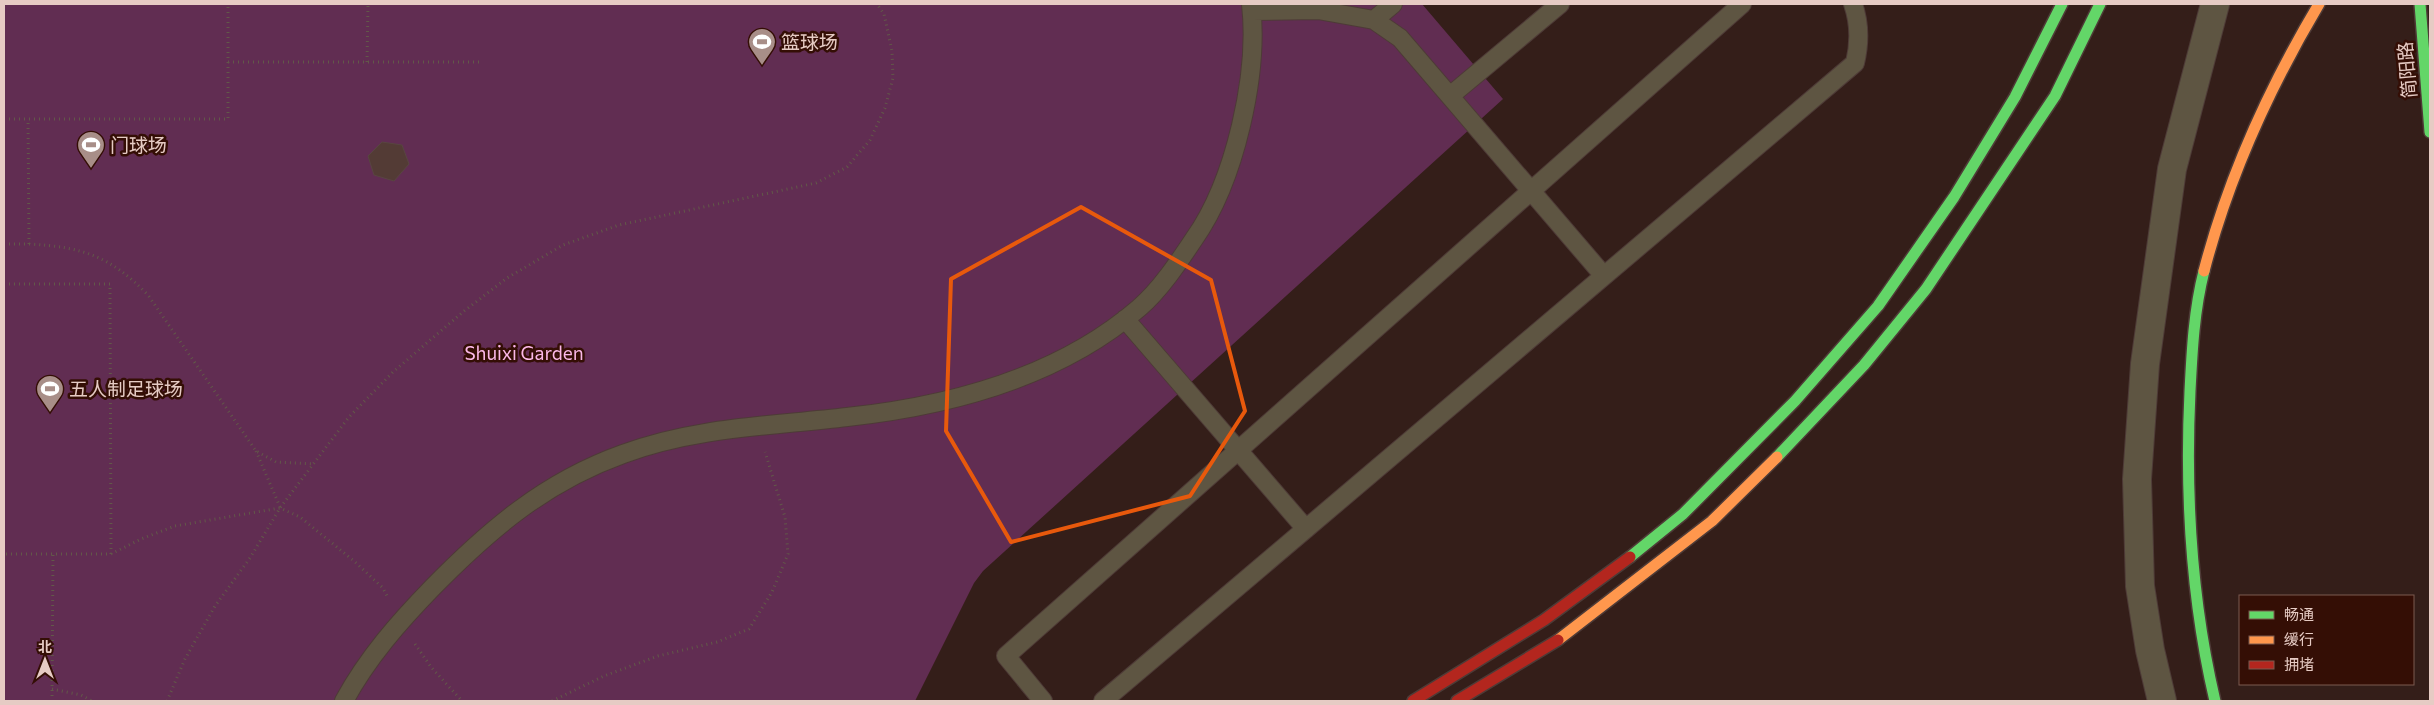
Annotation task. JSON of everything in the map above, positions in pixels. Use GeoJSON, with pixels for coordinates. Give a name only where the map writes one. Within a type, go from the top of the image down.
{"type":"FeatureCollection","features":[{"type":"Feature","properties":{"kind":"main road"},"geometry":{"type":"LineString","coordinates":[[1413,701],[1544,620],[1629,558],[1683,514],[1795,401],[1878,306],[1954,197],[2015,98],[2062,4]]}},
{"type":"Feature","properties":{"kind":"main road"},"geometry":{"type":"LineString","coordinates":[[1457,701],[1563,637],[1712,521],[1791,444],[1864,365],[1926,289],[1998,184],[2055,96],[2100,4]]}},
{"type":"Feature","properties":{"kind":"main road"},"geometry":{"type":"LineString","coordinates":[[2215,701],[2201,638],[2191,548],[2187,455],[2195,320],[2203,274],[2236,172],[2267,97],[2319,4]]}},
{"type":"Feature","properties":{"kind":"main road","name":"简阳路"},"geometry":{"type":"LineString","coordinates":[[2420,4],[2430,132]]}},
{"type":"Feature","properties":{"kind":"street"},"geometry":{"type":"LineString","coordinates":[[2162,701],[2150,650],[2140,586],[2137,479],[2144,364],[2172,169],[2215,4]]}},
{"type":"Feature","properties":{"kind":"lane"},"geometry":{"type":"LineString","coordinates":[[1374,20],[1393,4]]}},
{"type":"Feature","properties":{"kind":"lane"},"geometry":{"type":"LineString","coordinates":[[1450,96],[1560,4]]}},
{"type":"Feature","properties":{"kind":"lane"},"geometry":{"type":"LineString","coordinates":[[1043,701],[1006,656],[1742,4]]}},
{"type":"Feature","properties":{"kind":"lane"},"geometry":{"type":"LineString","coordinates":[[1103,701],[1855,63],[1860,43],[1857,16],[1853,4]]}},
{"type":"Feature","properties":{"kind":"lane"},"geometry":{"type":"LineString","coordinates":[[344,701],[358,676],[402,619],[494,528],[555,484],[623,453],[685,437],[755,425],[847,417],[918,406],[1000,386],[1038,371],[1076,351],[1140,307],[1179,262],[1210,217],[1220,194],[1239,137],[1251,50],[1251,7],[1318,10],[1374,20],[1400,38],[1604,276]]}},
{"type":"Feature","properties":{"kind":"lane"},"geometry":{"type":"LineString","coordinates":[[1125,318],[1306,529]]}},
{"type":"Feature","properties":{"kind":"path"},"geometry":{"type":"LineString","coordinates":[[4,119],[228,119],[228,4]]}},
{"type":"Feature","properties":{"kind":"path"},"geometry":{"type":"LineString","coordinates":[[368,4],[368,62]]}},
{"type":"Feature","properties":{"kind":"path"},"geometry":{"type":"LineString","coordinates":[[167,701],[184,659],[215,606],[250,558],[280,508],[349,417],[432,337],[507,278],[563,245],[619,226],[816,183],[847,167],[870,140],[885,108],[893,78],[892,51],[884,14],[877,4]]}},
{"type":"Feature","properties":{"kind":"path"},"geometry":{"type":"LineString","coordinates":[[228,62],[483,62]]}},
{"type":"Feature","properties":{"kind":"path"},"geometry":{"type":"LineString","coordinates":[[28,119],[29,244]]}},
{"type":"Feature","properties":{"kind":"path"},"geometry":{"type":"LineString","coordinates":[[4,244],[29,244],[80,250],[102,259],[128,275],[148,295],[256,450],[280,508]]}},
{"type":"Feature","properties":{"kind":"path"},"geometry":{"type":"LineString","coordinates":[[4,284],[110,284],[111,554]]}},
{"type":"Feature","properties":{"kind":"path"},"geometry":{"type":"LineString","coordinates":[[552,701],[604,676],[658,656],[717,642],[750,629],[772,592],[788,554],[785,517],[776,482],[755,425]]}},
{"type":"Feature","properties":{"kind":"path"},"geometry":{"type":"LineString","coordinates":[[256,450],[276,462],[315,464]]}},
{"type":"Feature","properties":{"kind":"path"},"geometry":{"type":"LineString","coordinates":[[4,554],[111,554],[141,539],[175,526],[280,508],[300,517],[354,561],[383,588],[431,667],[462,701]]}},
{"type":"Feature","properties":{"kind":"path"},"geometry":{"type":"LineString","coordinates":[[52,701],[53,554]]}},
{"type":"Feature","properties":{"kind":"path"},"geometry":{"type":"LineString","coordinates":[[52,689],[81,695],[92,701]]}},
{"type":"Feature","properties":{"kind":"highlighted area"},"geometry":{"type":"Polygon","coordinates":[[[1081,207],[1211,280],[1245,411],[1190,496],[1011,542],[946,431],[951,279],[1081,207]]]}},
{"type":"Feature","properties":{"kind":"green space","name":"Shuixi Garden"},"geometry":{"type":"Polygon","coordinates":[[[4,4],[1422,4],[1503,99],[983,571],[974,583],[915,701],[4,701],[4,4]]]}},
{"type":"Feature","properties":{"kind":"building"},"geometry":{"type":"Polygon","coordinates":[[[382,142],[402,145],[409,164],[394,181],[374,175],[368,156],[382,142]]]}},
{"type":"Feature","properties":{"kind":"traffic: fast"},"geometry":{"type":"LineString","coordinates":[[1630,557],[1683,514],[1795,401],[1878,306],[1954,197],[2015,97],[2062,4]]}},
{"type":"Feature","properties":{"kind":"traffic: fast"},"geometry":{"type":"LineString","coordinates":[[1777,457],[1864,365],[1926,289],[2055,96],[2100,4]]}},
{"type":"Feature","properties":{"kind":"traffic: fast"},"geometry":{"type":"LineString","coordinates":[[2420,4],[2430,132]]}},
{"type":"Feature","properties":{"kind":"traffic: fast"},"geometry":{"type":"LineString","coordinates":[[2204,271],[2196,316],[2192,361],[2188,469],[2195,586],[2200,624],[2215,701]]}},
{"type":"Feature","properties":{"kind":"traffic: slow"},"geometry":{"type":"LineString","coordinates":[[2204,271],[2225,201],[2252,133],[2283,68],[2319,4]]}},
{"type":"Feature","properties":{"kind":"traffic: slow"},"geometry":{"type":"LineString","coordinates":[[1558,640],[1712,521],[1777,457]]}},
{"type":"Feature","properties":{"kind":"traffic: jam"},"geometry":{"type":"LineString","coordinates":[[1413,701],[1544,620],[1630,557]]}},
{"type":"Feature","properties":{"kind":"traffic: jam"},"geometry":{"type":"LineString","coordinates":[[1457,701],[1558,640]]}},
{"type":"Feature","properties":{"kind":"place","name":"篮球场"},"geometry":{"type":"Point","coordinates":[762,66]}},
{"type":"Feature","properties":{"kind":"place","name":"‌门球场‌"},"geometry":{"type":"Point","coordinates":[91,169]}},
{"type":"Feature","properties":{"kind":"place","name":"五人制足球场"},"geometry":{"type":"Point","coordinates":[50,413]}}]}
